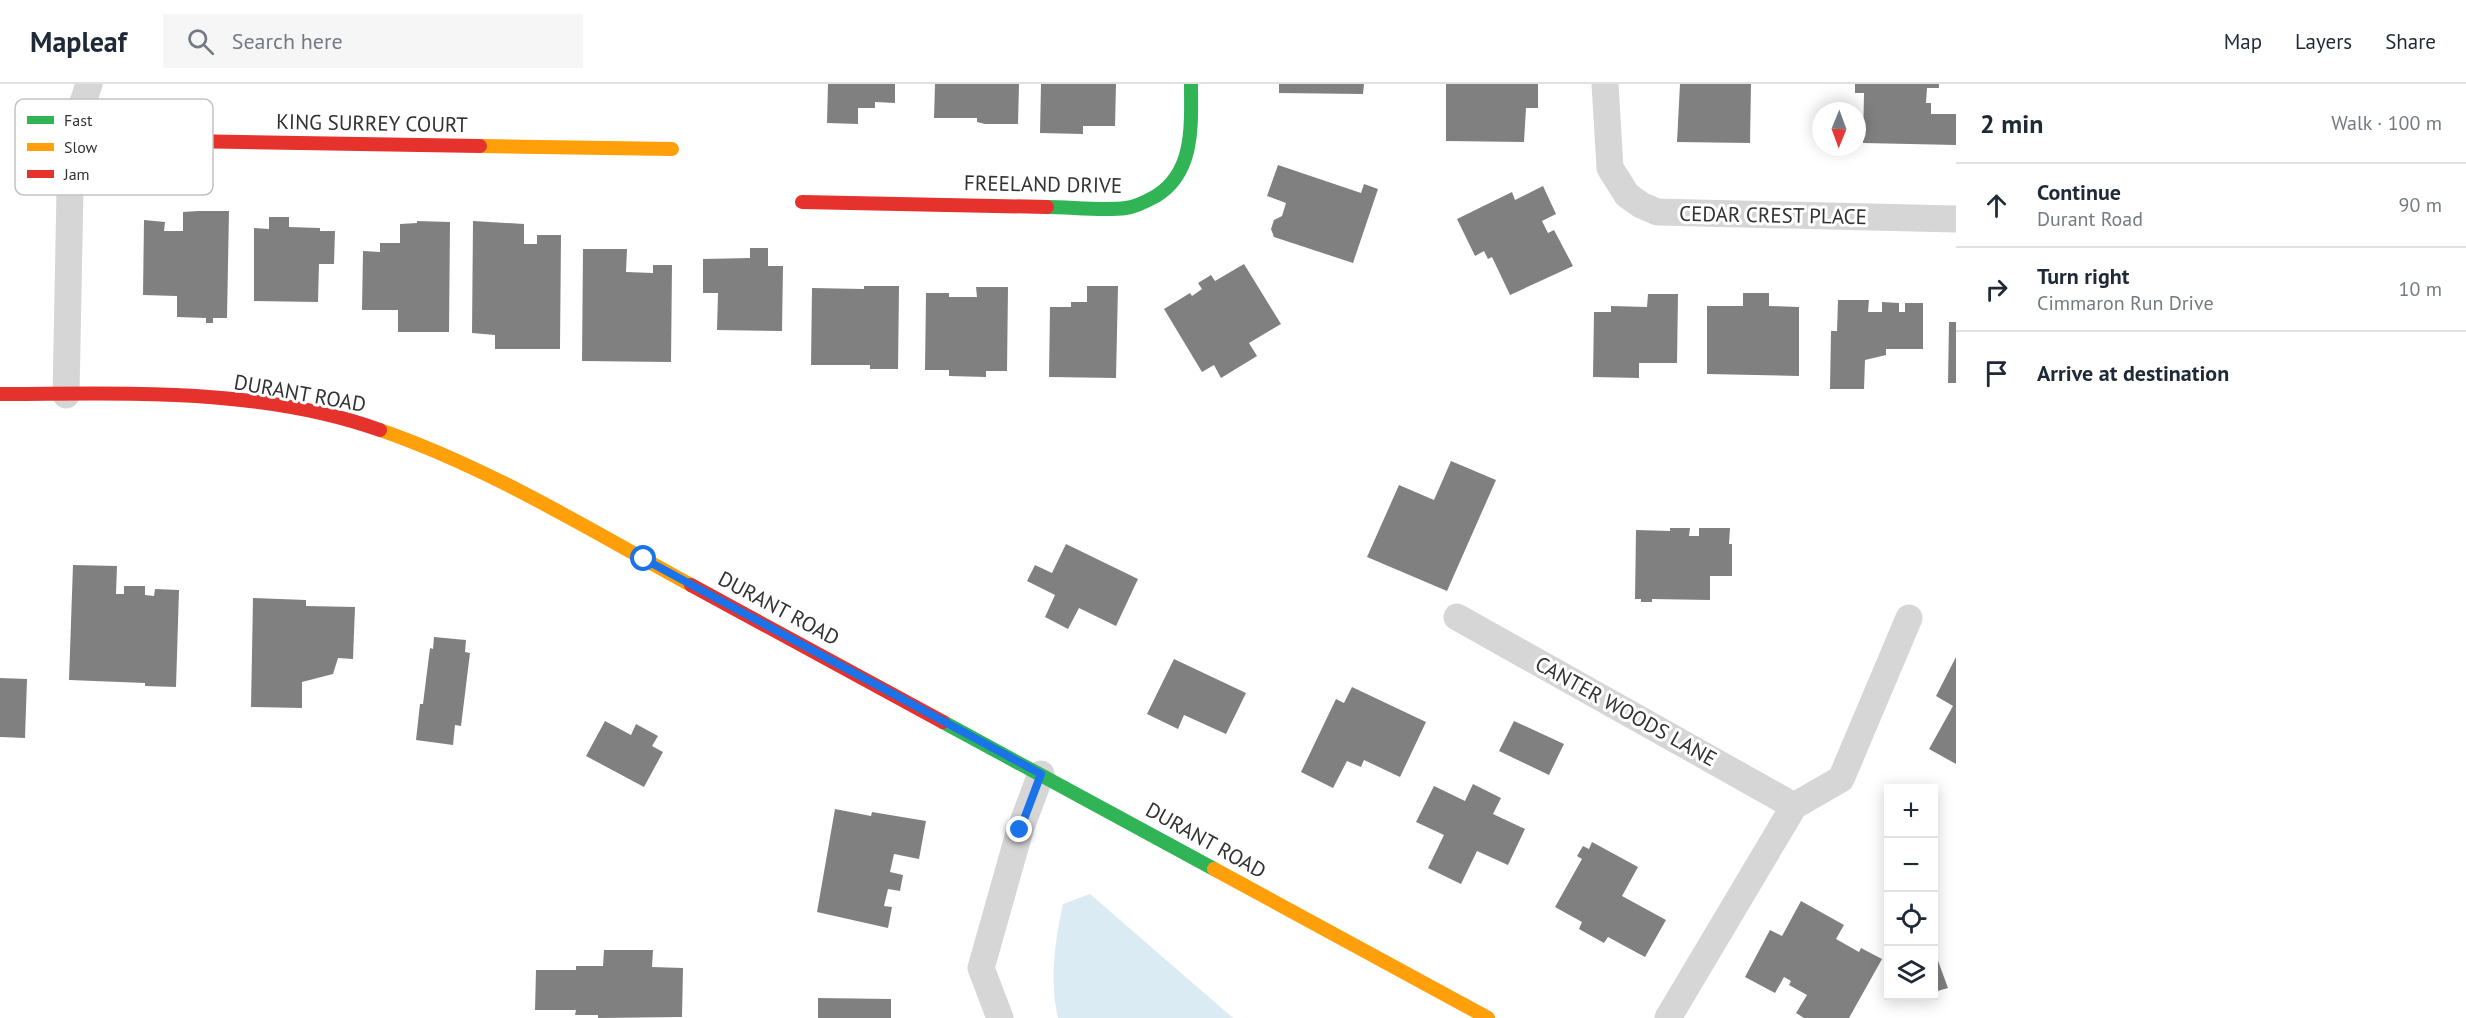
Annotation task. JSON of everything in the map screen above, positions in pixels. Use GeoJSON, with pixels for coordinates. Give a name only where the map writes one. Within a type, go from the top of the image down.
{"type":"FeatureCollection","features":[{"type":"Feature","properties":{"kind":"street"},"geometry":{"type":"LineString","coordinates":[[84,99],[89,84]]}},
{"type":"Feature","properties":{"kind":"street","name":"FREELAND DRIVE"},"geometry":{"type":"LineString","coordinates":[[802,202],[1126,208],[1142,204],[1169,188],[1186,164],[1191,84]]}},
{"type":"Feature","properties":{"kind":"street","name":"CEDAR CREST PLACE"},"geometry":{"type":"LineString","coordinates":[[1605,84],[1610,168],[1627,195],[1656,212],[1956,219]]}},
{"type":"Feature","properties":{"kind":"street","name":"KING SURREY COURT"},"geometry":{"type":"LineString","coordinates":[[213,141],[672,149]]}},
{"type":"Feature","properties":{"kind":"street"},"geometry":{"type":"LineString","coordinates":[[66,395],[70,195]]}},
{"type":"Feature","properties":{"kind":"street","name":"DURANT ROAD"},"geometry":{"type":"LineString","coordinates":[[0,394],[225,400],[315,413],[375,428],[446,456],[513,488],[1488,1018]]}},
{"type":"Feature","properties":{"kind":"street","name":"CANTER WOODS LANE"},"geometry":{"type":"LineString","coordinates":[[1457,617],[1794,806]]}},
{"type":"Feature","properties":{"kind":"street"},"geometry":{"type":"LineString","coordinates":[[1668,1018],[1794,806],[1841,779],[1909,618]]}},
{"type":"Feature","properties":{"kind":"street"},"geometry":{"type":"LineString","coordinates":[[1000,1018],[981,968],[1020,830],[1041,774]]}},
{"type":"Feature","properties":{"kind":"shaded area"},"geometry":{"type":"Polygon","coordinates":[[[1090,894],[1233,1018],[1058,1018],[1055,1004],[1054,961],[1063,904],[1090,894]]]}},
{"type":"Feature","properties":{"kind":"building"},"geometry":{"type":"Polygon","coordinates":[[[828,84],[895,84],[895,103],[875,102],[875,108],[858,108],[858,124],[827,123],[828,84]]]}},
{"type":"Feature","properties":{"kind":"building"},"geometry":{"type":"Polygon","coordinates":[[[935,84],[1019,84],[1018,124],[985,124],[977,122],[977,118],[934,118],[935,84]]]}},
{"type":"Feature","properties":{"kind":"building"},"geometry":{"type":"Polygon","coordinates":[[[1041,84],[1116,84],[1115,126],[1083,126],[1083,134],[1040,133],[1041,84]]]}},
{"type":"Feature","properties":{"kind":"building"},"geometry":{"type":"Polygon","coordinates":[[[1279,84],[1364,84],[1363,94],[1279,93],[1279,84]]]}},
{"type":"Feature","properties":{"kind":"building"},"geometry":{"type":"Polygon","coordinates":[[[1446,84],[1538,84],[1538,108],[1526,108],[1524,142],[1446,141],[1446,84]]]}},
{"type":"Feature","properties":{"kind":"building"},"geometry":{"type":"Polygon","coordinates":[[[1680,84],[1751,84],[1750,143],[1677,142],[1680,84]]]}},
{"type":"Feature","properties":{"kind":"building"},"geometry":{"type":"Polygon","coordinates":[[[1855,84],[1939,84],[1939,88],[1927,88],[1926,103],[1931,103],[1931,114],[1956,114],[1956,145],[1866,143],[1866,102],[1864,102],[1864,93],[1855,93],[1855,84]]]}},
{"type":"Feature","properties":{"kind":"building"},"geometry":{"type":"Polygon","coordinates":[[[1278,165],[1361,193],[1364,184],[1378,189],[1353,263],[1274,237],[1271,229],[1274,220],[1282,216],[1286,203],[1267,196],[1278,165]]]}},
{"type":"Feature","properties":{"kind":"building"},"geometry":{"type":"Polygon","coordinates":[[[1543,186],[1556,214],[1542,221],[1548,233],[1554,230],[1573,266],[1510,295],[1492,257],[1488,259],[1484,251],[1475,256],[1457,219],[1512,192],[1515,200],[1543,186]]]}},
{"type":"Feature","properties":{"kind":"building"},"geometry":{"type":"Polygon","coordinates":[[[229,211],[227,318],[213,318],[213,323],[206,323],[206,318],[177,317],[177,296],[143,295],[144,220],[165,222],[164,231],[183,231],[183,212],[229,211]]]}},
{"type":"Feature","properties":{"kind":"building"},"geometry":{"type":"Polygon","coordinates":[[[269,217],[289,217],[289,227],[335,231],[334,264],[319,264],[318,302],[254,301],[254,228],[269,229],[269,217]]]}},
{"type":"Feature","properties":{"kind":"building"},"geometry":{"type":"Polygon","coordinates":[[[417,221],[450,222],[449,332],[398,332],[398,310],[362,310],[363,251],[380,252],[380,243],[400,243],[400,224],[417,223],[417,221]]]}},
{"type":"Feature","properties":{"kind":"building"},"geometry":{"type":"Polygon","coordinates":[[[473,221],[524,224],[524,244],[537,244],[537,235],[561,235],[560,349],[495,349],[495,335],[472,333],[473,221]]]}},
{"type":"Feature","properties":{"kind":"building"},"geometry":{"type":"Polygon","coordinates":[[[750,248],[768,248],[768,266],[783,266],[782,331],[717,330],[718,293],[703,293],[703,259],[750,258],[750,248]]]}},
{"type":"Feature","properties":{"kind":"building"},"geometry":{"type":"Polygon","coordinates":[[[583,249],[627,249],[626,272],[653,273],[653,265],[672,265],[671,362],[582,361],[583,249]]]}},
{"type":"Feature","properties":{"kind":"building"},"geometry":{"type":"Polygon","coordinates":[[[1244,264],[1281,324],[1249,343],[1257,356],[1221,378],[1214,365],[1202,372],[1164,309],[1190,293],[1192,296],[1202,289],[1198,283],[1211,275],[1215,281],[1244,264]]]}},
{"type":"Feature","properties":{"kind":"building"},"geometry":{"type":"Polygon","coordinates":[[[864,286],[899,286],[898,369],[870,369],[870,365],[811,365],[812,288],[864,289],[864,286]]]}},
{"type":"Feature","properties":{"kind":"building"},"geometry":{"type":"Polygon","coordinates":[[[1087,286],[1118,286],[1116,378],[1049,377],[1050,307],[1071,307],[1071,302],[1087,302],[1087,286]]]}},
{"type":"Feature","properties":{"kind":"building"},"geometry":{"type":"Polygon","coordinates":[[[976,287],[1008,287],[1007,371],[986,371],[986,377],[949,376],[949,370],[925,370],[926,293],[949,293],[949,297],[977,297],[976,287]]]}},
{"type":"Feature","properties":{"kind":"building"},"geometry":{"type":"Polygon","coordinates":[[[1743,293],[1769,293],[1769,306],[1799,307],[1799,376],[1707,374],[1707,306],[1743,306],[1743,293]]]}},
{"type":"Feature","properties":{"kind":"building"},"geometry":{"type":"Polygon","coordinates":[[[1648,294],[1678,294],[1677,363],[1639,363],[1639,378],[1593,377],[1594,312],[1611,312],[1611,306],[1647,307],[1648,294]]]}},
{"type":"Feature","properties":{"kind":"building"},"geometry":{"type":"Polygon","coordinates":[[[1838,300],[1869,300],[1868,312],[1882,312],[1882,302],[1899,303],[1899,312],[1905,312],[1905,303],[1923,303],[1923,349],[1886,349],[1886,355],[1865,360],[1864,389],[1830,389],[1831,331],[1837,331],[1838,300]]]}},
{"type":"Feature","properties":{"kind":"building"},"geometry":{"type":"Polygon","coordinates":[[[1949,322],[1956,322],[1956,383],[1948,383],[1949,322]]]}},
{"type":"Feature","properties":{"kind":"building"},"geometry":{"type":"Polygon","coordinates":[[[1451,461],[1496,480],[1447,591],[1367,557],[1399,485],[1434,500],[1451,461]]]}},
{"type":"Feature","properties":{"kind":"building"},"geometry":{"type":"Polygon","coordinates":[[[1670,528],[1690,528],[1689,536],[1699,536],[1699,528],[1730,528],[1732,576],[1710,576],[1710,600],[1652,599],[1652,602],[1641,602],[1641,599],[1635,599],[1636,530],[1670,531],[1670,528]]]}},
{"type":"Feature","properties":{"kind":"building"},"geometry":{"type":"Polygon","coordinates":[[[1066,544],[1138,579],[1116,626],[1079,608],[1068,629],[1045,617],[1055,595],[1027,581],[1035,565],[1052,573],[1066,544]]]}},
{"type":"Feature","properties":{"kind":"building"},"geometry":{"type":"Polygon","coordinates":[[[73,565],[117,566],[116,594],[124,594],[124,586],[145,586],[145,595],[154,596],[155,589],[179,590],[176,687],[145,686],[145,683],[69,680],[73,565]]]}},
{"type":"Feature","properties":{"kind":"building"},"geometry":{"type":"Polygon","coordinates":[[[253,598],[306,600],[306,606],[355,607],[353,659],[338,658],[333,674],[302,682],[302,708],[251,707],[253,598]]]}},
{"type":"Feature","properties":{"kind":"building"},"geometry":{"type":"Polygon","coordinates":[[[434,637],[466,640],[465,652],[470,653],[461,726],[455,725],[453,745],[416,740],[420,704],[423,704],[430,648],[433,649],[434,637]]]}},
{"type":"Feature","properties":{"kind":"building"},"geometry":{"type":"Polygon","coordinates":[[[1956,657],[1956,764],[1929,749],[1953,706],[1936,696],[1956,657]]]}},
{"type":"Feature","properties":{"kind":"building"},"geometry":{"type":"Polygon","coordinates":[[[1174,659],[1246,693],[1226,734],[1184,715],[1178,729],[1147,714],[1174,659]]]}},
{"type":"Feature","properties":{"kind":"building"},"geometry":{"type":"Polygon","coordinates":[[[0,678],[27,679],[25,738],[0,737],[0,678]]]}},
{"type":"Feature","properties":{"kind":"building"},"geometry":{"type":"Polygon","coordinates":[[[1352,687],[1426,722],[1400,777],[1364,760],[1361,767],[1347,761],[1333,788],[1301,772],[1336,699],[1344,703],[1352,687]]]}},
{"type":"Feature","properties":{"kind":"building"},"geometry":{"type":"Polygon","coordinates":[[[605,721],[631,735],[636,724],[658,736],[652,746],[663,752],[644,787],[586,756],[605,721]]]}},
{"type":"Feature","properties":{"kind":"building"},"geometry":{"type":"Polygon","coordinates":[[[1514,721],[1564,744],[1549,775],[1499,751],[1514,721]]]}},
{"type":"Feature","properties":{"kind":"building"},"geometry":{"type":"Polygon","coordinates":[[[1473,784],[1501,798],[1493,814],[1525,829],[1508,865],[1477,851],[1461,884],[1428,868],[1444,835],[1416,822],[1434,786],[1465,801],[1473,784]]]}},
{"type":"Feature","properties":{"kind":"building"},"geometry":{"type":"Polygon","coordinates":[[[835,809],[871,816],[872,812],[926,821],[919,859],[894,854],[890,872],[903,875],[900,891],[888,889],[884,906],[892,907],[888,928],[817,912],[835,809]]]}},
{"type":"Feature","properties":{"kind":"building"},"geometry":{"type":"Polygon","coordinates":[[[1592,842],[1638,867],[1622,896],[1666,920],[1645,957],[1608,937],[1604,943],[1579,929],[1582,922],[1555,907],[1582,859],[1577,856],[1583,846],[1589,849],[1592,842]]]}},
{"type":"Feature","properties":{"kind":"building"},"geometry":{"type":"Polygon","coordinates":[[[1801,901],[1844,925],[1836,939],[1859,952],[1861,948],[1882,959],[1849,1018],[1804,1018],[1796,1013],[1807,995],[1789,985],[1791,981],[1784,977],[1775,993],[1745,977],[1770,930],[1782,936],[1801,901]]]}},
{"type":"Feature","properties":{"kind":"building"},"geometry":{"type":"Polygon","coordinates":[[[604,950],[653,950],[652,967],[683,968],[682,1017],[598,1018],[598,1015],[575,1015],[576,1010],[535,1010],[536,970],[576,970],[576,966],[603,966],[604,950]]]}},
{"type":"Feature","properties":{"kind":"building"},"geometry":{"type":"Polygon","coordinates":[[[1938,961],[1948,988],[1938,991],[1938,961]]]}},
{"type":"Feature","properties":{"kind":"building"},"geometry":{"type":"Polygon","coordinates":[[[818,998],[891,999],[891,1018],[818,1018],[818,998]]]}},
{"type":"Feature","properties":{"kind":"traffic: fast"},"geometry":{"type":"LineString","coordinates":[[1047,207],[1108,209],[1130,207],[1156,196],[1169,186],[1178,174],[1188,146],[1191,84]]}},
{"type":"Feature","properties":{"kind":"traffic: fast"},"geometry":{"type":"LineString","coordinates":[[943,722],[1214,869]]}},
{"type":"Feature","properties":{"kind":"traffic: slow"},"geometry":{"type":"LineString","coordinates":[[480,146],[672,149]]}},
{"type":"Feature","properties":{"kind":"traffic: slow"},"geometry":{"type":"LineString","coordinates":[[380,430],[421,445],[500,481],[691,585]]}},
{"type":"Feature","properties":{"kind":"traffic: slow"},"geometry":{"type":"LineString","coordinates":[[1214,869],[1488,1018]]}},
{"type":"Feature","properties":{"kind":"traffic: jam"},"geometry":{"type":"LineString","coordinates":[[213,141],[480,146]]}},
{"type":"Feature","properties":{"kind":"traffic: jam"},"geometry":{"type":"LineString","coordinates":[[802,202],[1047,207]]}},
{"type":"Feature","properties":{"kind":"traffic: jam"},"geometry":{"type":"LineString","coordinates":[[0,394],[144,394],[240,400],[287,406],[334,416],[380,430]]}},
{"type":"Feature","properties":{"kind":"traffic: jam"},"geometry":{"type":"LineString","coordinates":[[691,585],[943,722]]}},
{"type":"Feature","properties":{"kind":"route"},"geometry":{"type":"LineString","coordinates":[[644,559],[1041,774],[1020,830]]}}]}
